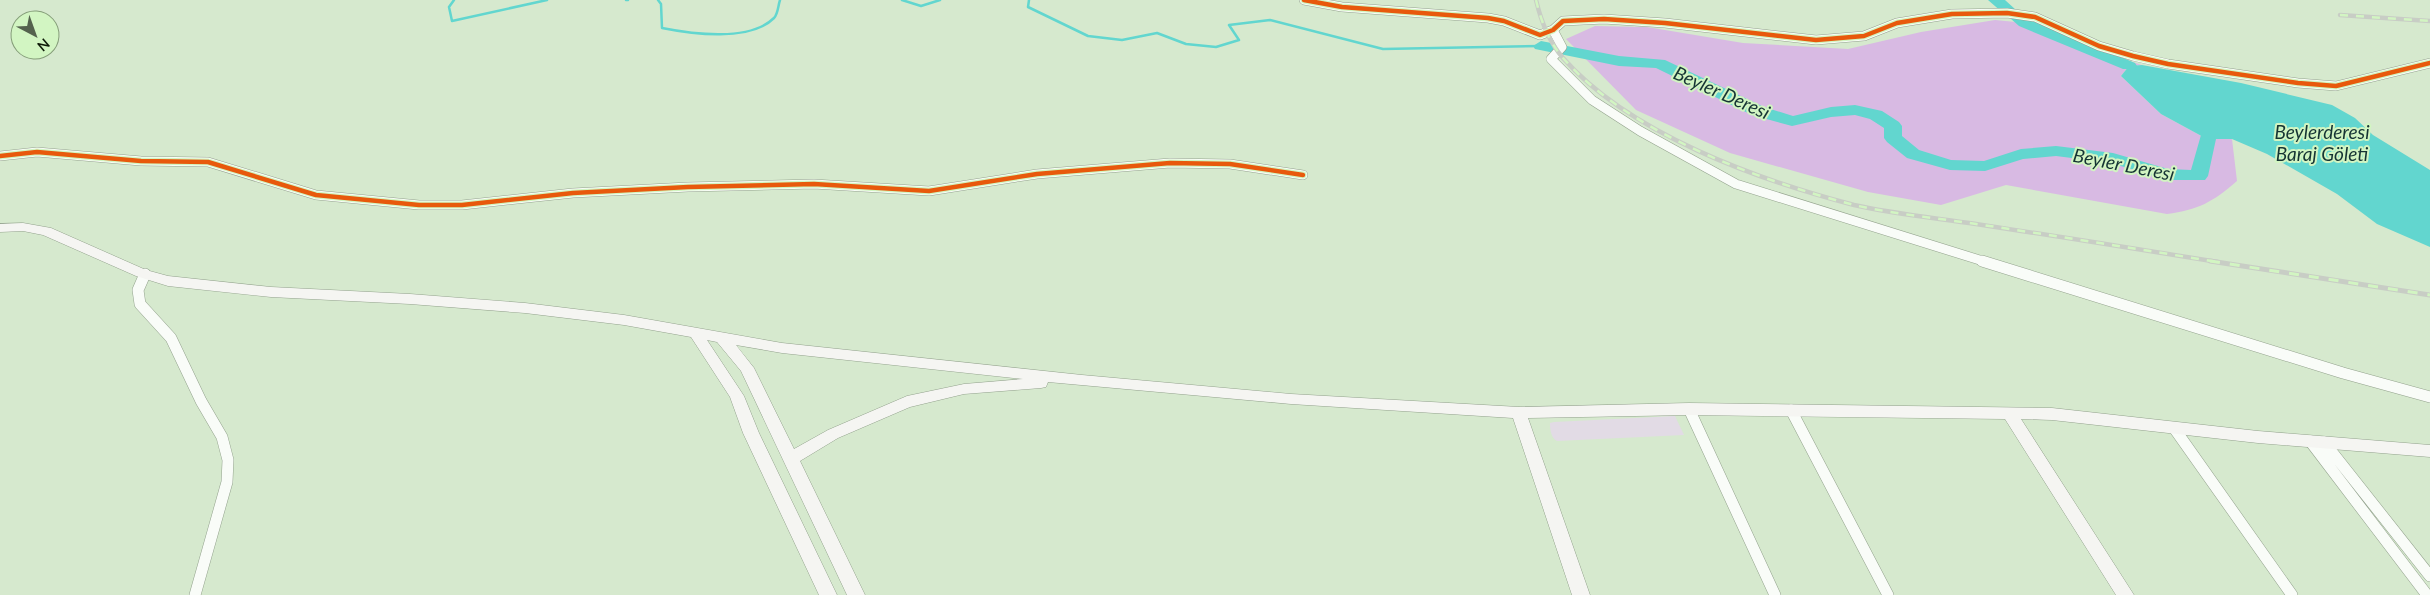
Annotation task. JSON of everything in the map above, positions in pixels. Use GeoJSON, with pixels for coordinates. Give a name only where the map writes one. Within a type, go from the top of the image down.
{"type":"FeatureCollection","features":[{"type":"Feature","properties":{"kind":"main road"},"geometry":{"type":"LineString","coordinates":[[0,228],[23,227],[46,231],[145,274],[168,280],[271,292],[410,299],[525,308],[624,320],[782,348],[1082,380],[1291,399],[1519,412],[1690,409],[2052,414],[2317,442],[2430,451]]}},
{"type":"Feature","properties":{"kind":"main road"},"geometry":{"type":"LineString","coordinates":[[696,334],[737,396],[751,433],[828,595]]}},
{"type":"Feature","properties":{"kind":"main road"},"geometry":{"type":"LineString","coordinates":[[724,339],[747,368],[856,595]]}},
{"type":"Feature","properties":{"kind":"main road"},"geometry":{"type":"LineString","coordinates":[[792,459],[802,451],[833,434],[907,402],[964,389],[1082,380]]}},
{"type":"Feature","properties":{"kind":"main road"},"geometry":{"type":"LineString","coordinates":[[1519,412],[1581,595]]}},
{"type":"Feature","properties":{"kind":"main road"},"geometry":{"type":"LineString","coordinates":[[2008,413],[2125,595]]}},
{"type":"Feature","properties":{"kind":"street"},"geometry":{"type":"LineString","coordinates":[[1304,0],[1342,7],[1488,18],[1504,21],[1540,35],[1553,30],[1563,21],[1604,19],[1806,39],[1848,39],[1864,36],[1897,23],[1952,14],[2007,13],[2035,17],[2099,46],[2168,64],[2298,83],[2336,86],[2430,64]]}},
{"type":"Feature","properties":{"kind":"street"},"geometry":{"type":"LineString","coordinates":[[1553,30],[1562,47],[1551,59],[1592,100],[1640,131],[1736,184],[2343,373],[2430,397]]}},
{"type":"Feature","properties":{"kind":"street"},"geometry":{"type":"LineString","coordinates":[[0,156],[37,152],[140,161],[208,162],[316,195],[419,205],[462,205],[573,193],[688,186],[814,184],[929,191],[1036,174],[1170,163],[1230,164],[1303,175]]}},
{"type":"Feature","properties":{"kind":"street"},"geometry":{"type":"LineString","coordinates":[[145,274],[138,290],[140,304],[171,338],[201,401],[222,437],[228,460],[227,482],[195,595]]}},
{"type":"Feature","properties":{"kind":"street"},"geometry":{"type":"LineString","coordinates":[[1690,409],[1775,595]]}},
{"type":"Feature","properties":{"kind":"street"},"geometry":{"type":"LineString","coordinates":[[1792,410],[1888,595]]}},
{"type":"Feature","properties":{"kind":"street"},"geometry":{"type":"LineString","coordinates":[[2174,428],[2292,595]]}},
{"type":"Feature","properties":{"kind":"street"},"geometry":{"type":"LineString","coordinates":[[2317,442],[2430,576]]}},
{"type":"Feature","properties":{"kind":"street"},"geometry":{"type":"LineString","coordinates":[[2317,442],[2427,595]]}},
{"type":"Feature","properties":{"kind":"shaded area"},"geometry":{"type":"Polygon","coordinates":[[[1995,20],[2037,24],[2086,47],[2142,65],[2129,66],[2121,76],[2161,114],[2207,139],[2232,139],[2237,181],[2205,204],[2167,214],[2006,185],[1941,205],[1868,192],[1730,153],[1636,110],[1566,39],[1595,26],[1647,27],[1743,43],[1848,49],[1921,32],[1995,20]]]}},
{"type":"Feature","properties":{"kind":"shaded area"},"geometry":{"type":"Polygon","coordinates":[[[1675,416],[1684,435],[1557,441],[1552,436],[1550,428],[1550,423],[1554,422],[1675,416]]]}},
{"type":"Feature","properties":{"kind":"water","name":"Beylerderesi Baraj Göleti"},"geometry":{"type":"Polygon","coordinates":[[[2142,65],[2241,83],[2332,105],[2355,118],[2373,135],[2430,170],[2430,247],[2377,224],[2337,194],[2267,154],[2232,139],[2207,139],[2161,114],[2121,76],[2129,66],[2142,65]]]}},
{"type":"Feature","properties":{"kind":"waterway"},"geometry":{"type":"LineString","coordinates":[[454,0],[449,7],[452,21],[547,0]]}},
{"type":"Feature","properties":{"kind":"waterway"},"geometry":{"type":"LineString","coordinates":[[658,0],[661,4],[662,28],[704,34],[736,33],[751,31],[764,26],[774,18],[780,0]]}},
{"type":"Feature","properties":{"kind":"waterway"},"geometry":{"type":"LineString","coordinates":[[902,0],[921,6],[940,0]]}},
{"type":"Feature","properties":{"kind":"waterway"},"geometry":{"type":"LineString","coordinates":[[1029,0],[1028,7],[1088,36],[1122,40],[1157,33],[1186,44],[1216,47],[1239,40],[1229,25],[1270,20],[1383,49],[1541,46]]}},
{"type":"Feature","properties":{"kind":"waterway"},"geometry":{"type":"LineString","coordinates":[[1996,0],[2008,10]]}},
{"type":"Feature","properties":{"kind":"waterway"},"geometry":{"type":"LineString","coordinates":[[2018,18],[2025,23],[2129,66]]}},
{"type":"Feature","properties":{"kind":"waterway","name":"Beyler Deresi"},"geometry":{"type":"LineString","coordinates":[[1541,46],[1619,61],[1659,63],[1758,111],[1792,121],[1831,112],[1855,110],[1876,115],[1893,126],[1893,138],[1913,154],[1950,165],[1985,166],[2021,154],[2056,151],[2113,158],[2167,174],[2199,176],[2207,139]]}},
{"type":"Feature","properties":{"kind":"railway"},"geometry":{"type":"LineString","coordinates":[[1536,0],[1543,23],[1554,45],[1563,58],[1591,85],[1623,110],[1659,131],[1737,168],[1817,195],[1869,208],[2218,262]]}},
{"type":"Feature","properties":{"kind":"railway"},"geometry":{"type":"LineString","coordinates":[[2340,15],[2430,21]]}},
{"type":"Feature","properties":{"kind":"railway"},"geometry":{"type":"LineString","coordinates":[[2210,261],[2430,295]]}},
{"type":"Feature","properties":{"kind":"cycle path"},"geometry":{"type":"LineString","coordinates":[[1304,0],[1342,7],[1488,18],[1504,21],[1540,35],[1553,30],[1563,21],[1604,19],[1665,23],[1740,33],[1816,40],[1864,36],[1897,23],[1952,14],[2007,13],[2035,17],[2099,46],[2168,64],[2298,83],[2336,86],[2430,63]]}},
{"type":"Feature","properties":{"kind":"cycle path"},"geometry":{"type":"LineString","coordinates":[[0,156],[37,152],[141,161],[208,162],[316,195],[419,205],[462,205],[573,193],[688,187],[814,184],[929,191],[1037,174],[1170,163],[1230,164],[1303,175]]}}]}
